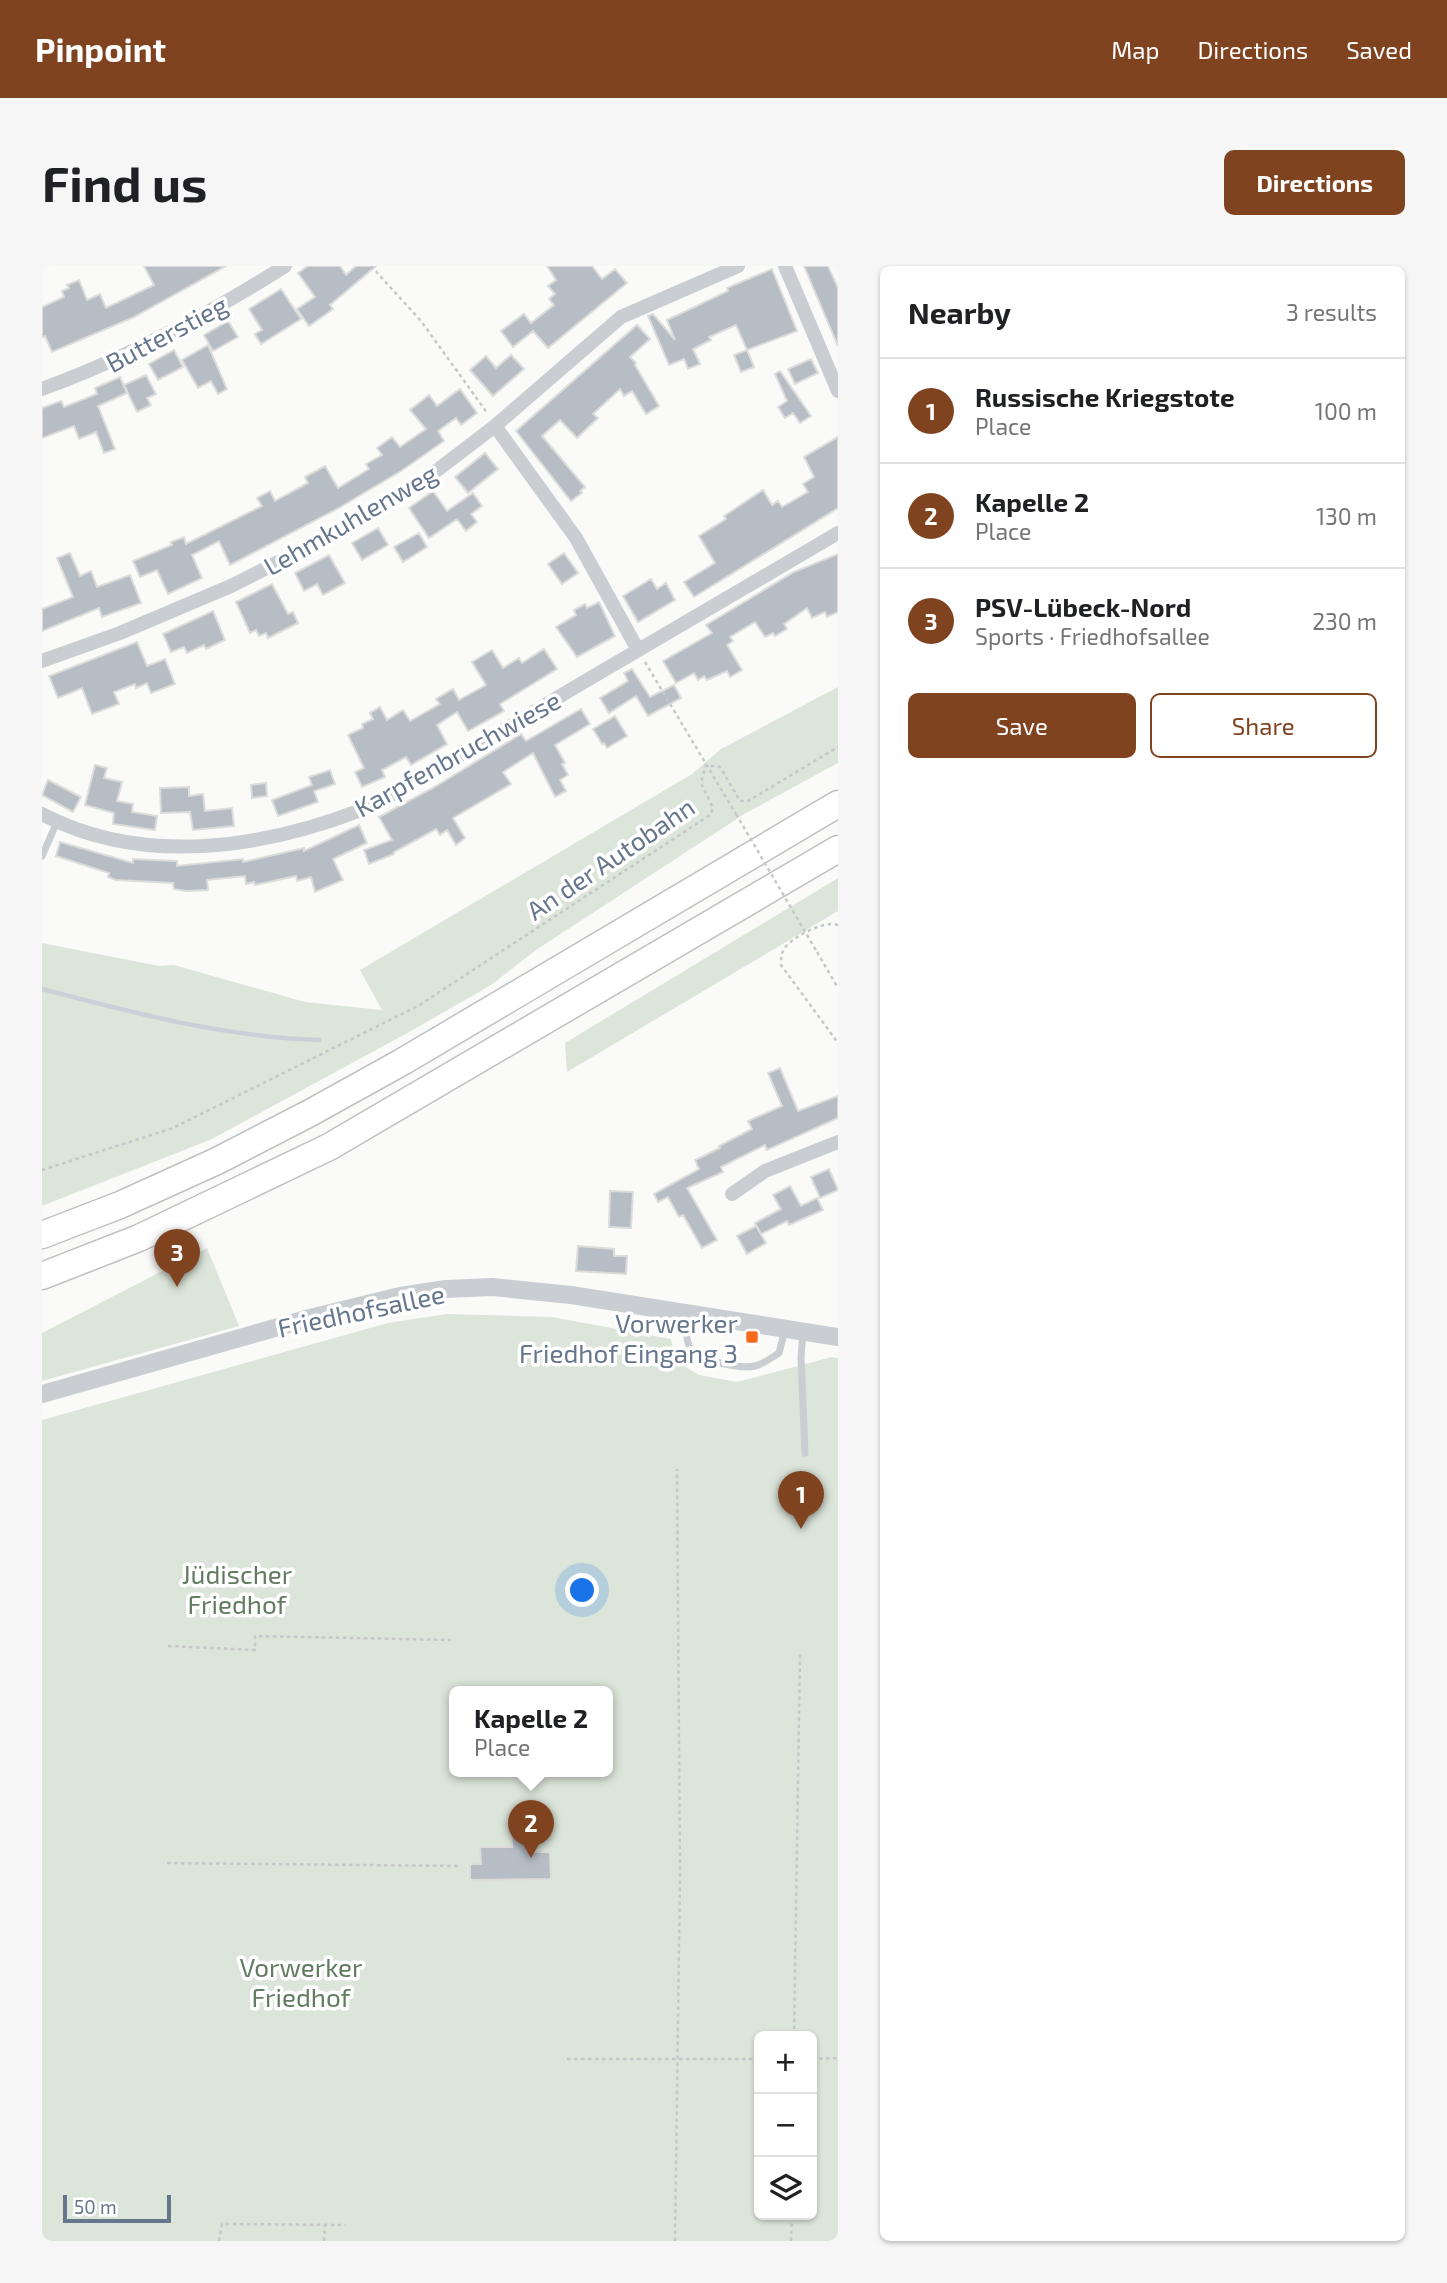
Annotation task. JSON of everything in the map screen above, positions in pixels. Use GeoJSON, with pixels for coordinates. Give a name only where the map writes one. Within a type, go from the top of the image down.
{"type":"FeatureCollection","features":[{"type":"Feature","properties":{"kind":"highway"},"geometry":{"type":"LineString","coordinates":[[42,1235],[120,1205],[216,1161],[310,1113],[402,1062],[838,804]]}},
{"type":"Feature","properties":{"kind":"highway"},"geometry":{"type":"LineString","coordinates":[[42,1276],[139,1238],[329,1147],[838,849]]}},
{"type":"Feature","properties":{"kind":"street","name":"Butterstieg"},"geometry":{"type":"LineString","coordinates":[[42,389],[97,369],[219,306],[285,266]]}},
{"type":"Feature","properties":{"kind":"street","name":"Lehmkuhlenweg"},"geometry":{"type":"LineString","coordinates":[[42,661],[120,633],[231,586],[344,529],[426,478],[495,426],[621,317],[738,266]]}},
{"type":"Feature","properties":{"kind":"street"},"geometry":{"type":"LineString","coordinates":[[785,266],[838,391]]}},
{"type":"Feature","properties":{"kind":"street"},"geometry":{"type":"LineString","coordinates":[[495,426],[576,538],[638,650]]}},
{"type":"Feature","properties":{"kind":"street","name":"Karpfenbruchwiese"},"geometry":{"type":"LineString","coordinates":[[42,814],[92,835],[173,848],[223,845],[288,833],[362,810],[838,533]]}},
{"type":"Feature","properties":{"kind":"street"},"geometry":{"type":"LineString","coordinates":[[732,1194],[765,1171],[838,1142]]}},
{"type":"Feature","properties":{"kind":"street","name":"Friedhofsallee"},"geometry":{"type":"LineString","coordinates":[[42,1394],[310,1318],[400,1296],[446,1289],[492,1287],[583,1297],[838,1337]]}},
{"type":"Feature","properties":{"kind":"lane"},"geometry":{"type":"LineString","coordinates":[[42,856],[57,822]]}},
{"type":"Feature","properties":{"kind":"lane"},"geometry":{"type":"LineString","coordinates":[[688,1313],[685,1329],[690,1348],[698,1356],[712,1361],[752,1367],[764,1363],[779,1353],[785,1329]]}},
{"type":"Feature","properties":{"kind":"lane"},"geometry":{"type":"LineString","coordinates":[[803,1332],[801,1357],[805,1453]]}},
{"type":"Feature","properties":{"kind":"path"},"geometry":{"type":"LineString","coordinates":[[371,266],[421,321],[484,405],[495,426]]}},
{"type":"Feature","properties":{"kind":"path"},"geometry":{"type":"LineString","coordinates":[[638,650],[838,988]]}},
{"type":"Feature","properties":{"kind":"path","name":"An der Autobahn"},"geometry":{"type":"LineString","coordinates":[[42,1170],[173,1128],[418,1006],[710,815],[713,808],[701,783],[706,765],[720,767],[740,801],[748,801],[838,747]]}},
{"type":"Feature","properties":{"kind":"path"},"geometry":{"type":"LineString","coordinates":[[838,925],[826,923],[790,943],[781,957],[780,965],[838,1043]]}},
{"type":"Feature","properties":{"kind":"path"},"geometry":{"type":"LineString","coordinates":[[675,2241],[680,1873],[677,1469]]}},
{"type":"Feature","properties":{"kind":"path"},"geometry":{"type":"LineString","coordinates":[[168,1646],[255,1650],[255,1636],[451,1640]]}},
{"type":"Feature","properties":{"kind":"path"},"geometry":{"type":"LineString","coordinates":[[794,2031],[800,1653]]}},
{"type":"Feature","properties":{"kind":"path"},"geometry":{"type":"LineString","coordinates":[[167,1863],[459,1866]]}},
{"type":"Feature","properties":{"kind":"path"},"geometry":{"type":"LineString","coordinates":[[567,2059],[754,2059]]}},
{"type":"Feature","properties":{"kind":"path"},"geometry":{"type":"LineString","coordinates":[[817,2059],[838,2059]]}},
{"type":"Feature","properties":{"kind":"path"},"geometry":{"type":"LineString","coordinates":[[791,2241],[792,2220]]}},
{"type":"Feature","properties":{"kind":"path"},"geometry":{"type":"LineString","coordinates":[[219,2241],[222,2224],[346,2225]]}},
{"type":"Feature","properties":{"kind":"path"},"geometry":{"type":"LineString","coordinates":[[324,2241],[325,2224]]}},
{"type":"Feature","properties":{"kind":"green space"},"geometry":{"type":"Polygon","coordinates":[[[838,687],[838,763],[746,813],[536,950],[491,985],[411,1031],[212,1139],[42,1206],[42,943],[159,966],[174,965],[305,1002],[382,1010],[360,970],[692,774],[721,749],[838,687]]]}},
{"type":"Feature","properties":{"kind":"green space"},"geometry":{"type":"Polygon","coordinates":[[[838,878],[838,911],[567,1072],[565,1043],[838,878]]]}},
{"type":"Feature","properties":{"kind":"green space"},"geometry":{"type":"Polygon","coordinates":[[[207,1248],[239,1326],[42,1381],[42,1333],[207,1248]]]}},
{"type":"Feature","properties":{"kind":"green space","name":"Vorwerker Friedhof"},"geometry":{"type":"Polygon","coordinates":[[[447,1314],[552,1317],[671,1339],[674,1354],[687,1368],[699,1375],[737,1382],[832,1357],[838,1358],[838,2241],[42,2241],[42,1420],[388,1323],[447,1314]]]}},
{"type":"Feature","properties":{"kind":"building"},"geometry":{"type":"Polygon","coordinates":[[[144,266],[226,266],[134,317],[52,352],[45,336],[42,337],[42,307],[64,297],[62,291],[69,288],[67,285],[79,280],[87,300],[100,294],[106,308],[154,285],[144,266]]]}},
{"type":"Feature","properties":{"kind":"building"},"geometry":{"type":"Polygon","coordinates":[[[308,266],[340,266],[346,275],[356,266],[376,266],[330,305],[333,309],[309,326],[297,309],[315,297],[298,273],[308,266]]]}},
{"type":"Feature","properties":{"kind":"building"},"geometry":{"type":"Polygon","coordinates":[[[547,266],[592,266],[602,279],[615,269],[627,283],[548,348],[533,331],[513,347],[501,331],[524,314],[531,323],[554,305],[549,299],[555,294],[548,286],[556,280],[547,266]]]}},
{"type":"Feature","properties":{"kind":"building"},"geometry":{"type":"Polygon","coordinates":[[[804,266],[828,266],[838,288],[838,346],[804,266]]]}},
{"type":"Feature","properties":{"kind":"building"},"geometry":{"type":"Polygon","coordinates":[[[772,269],[797,331],[747,350],[736,325],[709,337],[711,340],[693,349],[700,364],[688,369],[684,359],[669,365],[648,316],[653,314],[675,340],[667,320],[728,291],[727,288],[772,269]]]}},
{"type":"Feature","properties":{"kind":"building"},"geometry":{"type":"Polygon","coordinates":[[[281,289],[301,319],[261,344],[255,334],[262,330],[249,309],[281,289]]]}},
{"type":"Feature","properties":{"kind":"building"},"geometry":{"type":"Polygon","coordinates":[[[228,321],[238,337],[213,351],[204,335],[228,321]]]}},
{"type":"Feature","properties":{"kind":"building"},"geometry":{"type":"Polygon","coordinates":[[[637,325],[650,339],[630,357],[636,363],[659,406],[646,414],[632,391],[624,396],[620,389],[593,414],[598,418],[577,438],[560,420],[542,436],[585,487],[580,491],[582,493],[571,501],[516,431],[637,325]]]}},
{"type":"Feature","properties":{"kind":"building"},"geometry":{"type":"Polygon","coordinates":[[[208,345],[227,389],[218,394],[211,381],[198,388],[182,360],[208,345]]]}},
{"type":"Feature","properties":{"kind":"building"},"geometry":{"type":"Polygon","coordinates":[[[174,350],[183,367],[158,380],[149,364],[174,350]]]}},
{"type":"Feature","properties":{"kind":"building"},"geometry":{"type":"Polygon","coordinates":[[[747,350],[754,367],[741,372],[734,355],[747,350]]]}},
{"type":"Feature","properties":{"kind":"building"},"geometry":{"type":"Polygon","coordinates":[[[511,355],[524,369],[493,396],[470,370],[486,356],[496,368],[511,355]]]}},
{"type":"Feature","properties":{"kind":"building"},"geometry":{"type":"Polygon","coordinates":[[[811,359],[818,373],[795,384],[788,369],[811,359]]]}},
{"type":"Feature","properties":{"kind":"building"},"geometry":{"type":"Polygon","coordinates":[[[780,371],[811,416],[800,423],[793,413],[785,418],[778,407],[787,401],[775,374],[780,371]]]}},
{"type":"Feature","properties":{"kind":"building"},"geometry":{"type":"Polygon","coordinates":[[[146,375],[156,394],[147,398],[151,405],[137,412],[124,385],[146,375]]]}},
{"type":"Feature","properties":{"kind":"building"},"geometry":{"type":"Polygon","coordinates":[[[120,377],[127,393],[98,406],[115,449],[104,453],[96,432],[79,439],[74,426],[42,438],[42,408],[61,401],[64,407],[97,394],[95,388],[120,377]]]}},
{"type":"Feature","properties":{"kind":"building"},"geometry":{"type":"Polygon","coordinates":[[[460,389],[477,413],[461,425],[456,418],[438,431],[444,441],[401,471],[337,509],[230,565],[219,541],[192,555],[202,578],[168,594],[157,570],[140,577],[133,561],[172,545],[171,542],[184,537],[186,544],[262,506],[257,498],[270,491],[275,501],[308,483],[305,477],[325,466],[338,488],[369,469],[366,464],[382,455],[377,448],[392,437],[400,447],[426,429],[410,410],[429,395],[437,406],[460,389]]]}},
{"type":"Feature","properties":{"kind":"building"},"geometry":{"type":"Polygon","coordinates":[[[838,437],[838,508],[694,597],[684,582],[715,563],[699,536],[763,490],[772,505],[778,501],[782,507],[808,492],[803,484],[814,477],[804,457],[838,437]]]}},
{"type":"Feature","properties":{"kind":"building"},"geometry":{"type":"Polygon","coordinates":[[[485,453],[498,469],[468,493],[455,477],[485,453]]]}},
{"type":"Feature","properties":{"kind":"building"},"geometry":{"type":"Polygon","coordinates":[[[433,491],[447,511],[473,493],[482,506],[471,514],[477,522],[466,531],[457,519],[429,538],[409,508],[433,491]]]}},
{"type":"Feature","properties":{"kind":"building"},"geometry":{"type":"Polygon","coordinates":[[[378,528],[388,545],[362,560],[352,543],[378,528]]]}},
{"type":"Feature","properties":{"kind":"building"},"geometry":{"type":"Polygon","coordinates":[[[419,533],[427,547],[403,562],[394,547],[419,533]]]}},
{"type":"Feature","properties":{"kind":"building"},"geometry":{"type":"Polygon","coordinates":[[[70,553],[80,576],[91,571],[97,587],[130,575],[141,603],[102,617],[99,608],[42,631],[42,609],[73,597],[57,558],[70,553]]]}},
{"type":"Feature","properties":{"kind":"building"},"geometry":{"type":"Polygon","coordinates":[[[564,553],[578,573],[562,584],[548,564],[564,553]]]}},
{"type":"Feature","properties":{"kind":"building"},"geometry":{"type":"Polygon","coordinates":[[[838,554],[838,612],[827,617],[825,612],[812,618],[807,608],[784,624],[787,629],[775,636],[773,633],[765,637],[755,622],[730,637],[733,641],[727,645],[742,670],[730,677],[727,671],[707,680],[704,676],[698,680],[694,673],[676,683],[663,661],[712,633],[706,625],[794,572],[838,554]]]}},
{"type":"Feature","properties":{"kind":"building"},"geometry":{"type":"Polygon","coordinates":[[[329,555],[345,583],[323,595],[317,584],[304,591],[295,573],[329,555]]]}},
{"type":"Feature","properties":{"kind":"building"},"geometry":{"type":"Polygon","coordinates":[[[651,579],[657,589],[666,583],[675,600],[638,622],[623,596],[651,579]]]}},
{"type":"Feature","properties":{"kind":"building"},"geometry":{"type":"Polygon","coordinates":[[[272,584],[288,614],[293,612],[298,623],[268,638],[266,633],[259,636],[256,630],[250,633],[236,602],[272,584]]]}},
{"type":"Feature","properties":{"kind":"building"},"geometry":{"type":"Polygon","coordinates":[[[599,602],[615,636],[577,657],[556,627],[576,615],[574,610],[585,604],[587,608],[599,602]]]}},
{"type":"Feature","properties":{"kind":"building"},"geometry":{"type":"Polygon","coordinates":[[[213,611],[225,640],[206,649],[204,645],[187,653],[184,647],[171,652],[163,634],[213,611]]]}},
{"type":"Feature","properties":{"kind":"building"},"geometry":{"type":"Polygon","coordinates":[[[137,642],[147,666],[165,659],[175,684],[151,693],[147,683],[136,688],[135,684],[114,692],[119,704],[92,714],[82,688],[58,698],[49,676],[137,642]]]}},
{"type":"Feature","properties":{"kind":"building"},"geometry":{"type":"Polygon","coordinates":[[[544,649],[557,669],[500,704],[504,711],[468,731],[457,712],[437,725],[447,744],[411,765],[406,757],[382,770],[385,777],[362,787],[355,772],[364,768],[348,735],[363,728],[362,724],[373,719],[370,713],[380,707],[387,720],[403,710],[410,721],[440,704],[436,699],[453,689],[459,700],[486,685],[472,662],[492,650],[503,668],[519,658],[522,663],[544,649]]]}},
{"type":"Feature","properties":{"kind":"building"},"geometry":{"type":"Polygon","coordinates":[[[632,669],[650,697],[674,685],[681,698],[648,716],[636,696],[609,713],[600,698],[628,681],[624,673],[632,669]]]}},
{"type":"Feature","properties":{"kind":"building"},"geometry":{"type":"Polygon","coordinates":[[[581,709],[590,724],[555,745],[568,775],[560,780],[566,791],[555,797],[533,753],[503,772],[511,784],[453,818],[465,838],[456,845],[447,830],[440,835],[436,829],[394,854],[369,864],[364,850],[392,840],[379,817],[433,788],[521,734],[526,741],[581,709]]]}},
{"type":"Feature","properties":{"kind":"building"},"geometry":{"type":"Polygon","coordinates":[[[615,716],[627,736],[607,748],[593,729],[615,716]]]}},
{"type":"Feature","properties":{"kind":"building"},"geometry":{"type":"Polygon","coordinates":[[[95,765],[107,768],[104,778],[122,782],[117,801],[133,804],[132,812],[157,816],[155,830],[113,824],[114,813],[85,805],[95,765]]]}},
{"type":"Feature","properties":{"kind":"building"},"geometry":{"type":"Polygon","coordinates":[[[330,770],[335,784],[314,791],[318,802],[278,816],[272,800],[312,785],[309,777],[330,770]]]}},
{"type":"Feature","properties":{"kind":"building"},"geometry":{"type":"Polygon","coordinates":[[[48,780],[81,797],[73,812],[42,795],[48,780]]]}},
{"type":"Feature","properties":{"kind":"building"},"geometry":{"type":"Polygon","coordinates":[[[266,783],[267,796],[252,798],[251,785],[266,783]]]}},
{"type":"Feature","properties":{"kind":"building"},"geometry":{"type":"Polygon","coordinates":[[[189,787],[189,796],[203,794],[205,811],[232,808],[234,826],[193,830],[190,812],[161,813],[160,788],[189,787]]]}},
{"type":"Feature","properties":{"kind":"building"},"geometry":{"type":"Polygon","coordinates":[[[359,825],[367,843],[333,859],[343,880],[315,892],[311,877],[297,881],[296,876],[255,885],[254,882],[246,884],[245,876],[207,880],[208,890],[186,891],[174,889],[173,883],[116,880],[108,877],[109,873],[56,856],[60,842],[133,863],[133,859],[177,861],[177,866],[243,859],[243,862],[304,848],[304,851],[359,825]]]}},
{"type":"Feature","properties":{"kind":"building"},"geometry":{"type":"Polygon","coordinates":[[[780,1068],[798,1111],[838,1096],[838,1118],[767,1150],[765,1145],[721,1167],[723,1172],[687,1188],[717,1240],[702,1248],[683,1215],[679,1217],[668,1197],[658,1202],[654,1194],[699,1169],[695,1160],[752,1129],[748,1121],[782,1106],[768,1073],[780,1068]]]}},
{"type":"Feature","properties":{"kind":"building"},"geometry":{"type":"Polygon","coordinates":[[[829,1169],[838,1190],[820,1198],[811,1177],[829,1169]]]}},
{"type":"Feature","properties":{"kind":"building"},"geometry":{"type":"Polygon","coordinates":[[[790,1186],[801,1206],[817,1198],[823,1210],[789,1225],[787,1221],[761,1234],[755,1223],[781,1209],[773,1195],[790,1186]]]}},
{"type":"Feature","properties":{"kind":"building"},"geometry":{"type":"Polygon","coordinates":[[[610,1191],[633,1192],[631,1228],[609,1227],[610,1191]]]}},
{"type":"Feature","properties":{"kind":"building"},"geometry":{"type":"Polygon","coordinates":[[[756,1226],[766,1243],[747,1254],[737,1236],[756,1226]]]}},
{"type":"Feature","properties":{"kind":"building"},"geometry":{"type":"Polygon","coordinates":[[[578,1246],[614,1249],[614,1256],[627,1256],[626,1274],[576,1271],[578,1246]]]}},
{"type":"Feature","properties":{"kind":"building"},"geometry":{"type":"Polygon","coordinates":[[[511,1812],[529,1812],[530,1852],[550,1852],[551,1879],[470,1880],[470,1864],[481,1864],[480,1847],[512,1847],[511,1812]]]}},
{"type":"Feature","properties":{"kind":"waterway"},"geometry":{"type":"LineString","coordinates":[[42,989],[214,1029],[319,1040]]}},
{"type":"Feature","properties":{"kind":"place","name":"PSV-Lübeck-Nord"},"geometry":{"type":"Point","coordinates":[177,1287]}},
{"type":"Feature","properties":{"kind":"place","name":"Vorwerker Friedhof Eingang 3"},"geometry":{"type":"Point","coordinates":[752,1337]}},
{"type":"Feature","properties":{"kind":"place","name":"Russische Kriegstote"},"geometry":{"type":"Point","coordinates":[801,1529]}},
{"type":"Feature","properties":{"kind":"place","name":"Kapelle 2"},"geometry":{"type":"Point","coordinates":[531,1858]}},
{"type":"Feature","properties":{"kind":"park label","name":"Jüdischer Friedhof"},"geometry":{"type":"Point","coordinates":[237,1588]}}]}
